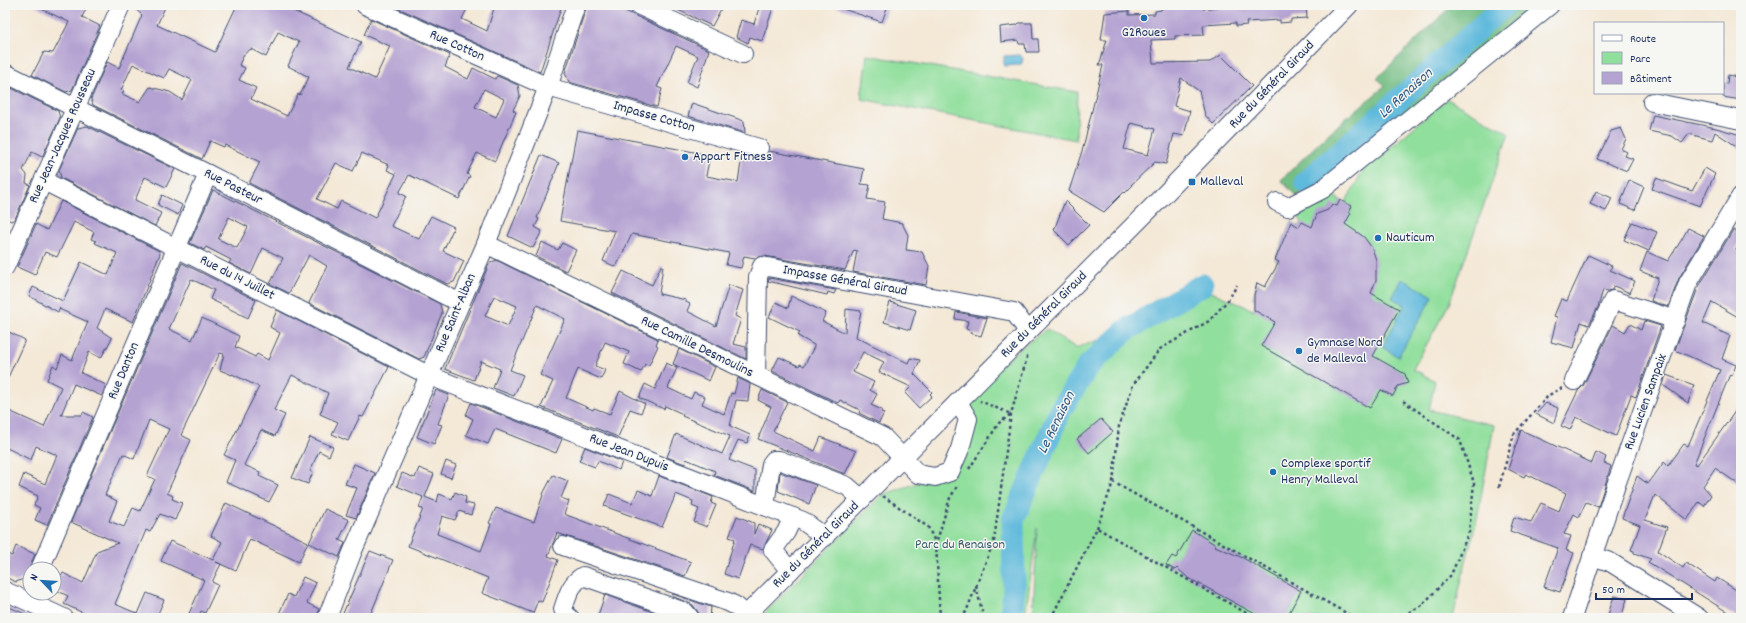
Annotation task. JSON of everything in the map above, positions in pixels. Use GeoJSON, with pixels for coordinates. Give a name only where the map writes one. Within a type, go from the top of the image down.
{"type":"FeatureCollection","features":[{"type":"Feature","properties":{"kind":"street","name":"Rue Jean-Jacques Rousseau"},"geometry":{"type":"LineString","coordinates":[[5,267],[12,233],[44,180],[120,5]]}},
{"type":"Feature","properties":{"kind":"street","name":"Rue Cotton"},"geometry":{"type":"LineString","coordinates":[[366,5],[548,87]]}},
{"type":"Feature","properties":{"kind":"street","name":"Rue Saint-Alban"},"geometry":{"type":"LineString","coordinates":[[327,618],[352,552],[430,376],[486,244],[548,87],[576,5]]}},
{"type":"Feature","properties":{"kind":"street"},"geometry":{"type":"LineString","coordinates":[[638,5],[743,54]]}},
{"type":"Feature","properties":{"kind":"street"},"geometry":{"type":"LineString","coordinates":[[1277,202],[1288,207],[1323,189],[1550,5]]}},
{"type":"Feature","properties":{"kind":"street","name":"Rue du Général Giraud"},"geometry":{"type":"LineString","coordinates":[[745,616],[825,537],[870,496],[903,456],[958,402],[1347,6]]}},
{"type":"Feature","properties":{"kind":"street","name":"Rue Pasteur"},"geometry":{"type":"LineString","coordinates":[[5,73],[208,174],[460,303]]}},
{"type":"Feature","properties":{"kind":"street","name":"Impasse Cotton"},"geometry":{"type":"LineString","coordinates":[[548,87],[760,148]]}},
{"type":"Feature","properties":{"kind":"street"},"geometry":{"type":"LineString","coordinates":[[1652,102],[1741,120]]}},
{"type":"Feature","properties":{"kind":"street","name":"Rue Danton"},"geometry":{"type":"LineString","coordinates":[[43,561],[208,174]]}},
{"type":"Feature","properties":{"kind":"street","name":"Rue du 14 Juillet"},"geometry":{"type":"LineString","coordinates":[[44,180],[177,246],[430,376]]}},
{"type":"Feature","properties":{"kind":"street","name":"Rue Lucien Sampaix"},"geometry":{"type":"LineString","coordinates":[[1572,618],[1592,556],[1688,283],[1741,196]]}},
{"type":"Feature","properties":{"kind":"street","name":"Rue Camille Desmoulins"},"geometry":{"type":"LineString","coordinates":[[486,244],[883,437],[903,456],[918,474],[935,477],[950,472],[960,449],[968,419],[958,402]]}},
{"type":"Feature","properties":{"kind":"street","name":"Impasse Général Giraud"},"geometry":{"type":"LineString","coordinates":[[756,376],[758,277],[762,266],[1014,312],[1028,331]]}},
{"type":"Feature","properties":{"kind":"street"},"geometry":{"type":"LineString","coordinates":[[1574,381],[1613,300],[1676,320]]}},
{"type":"Feature","properties":{"kind":"street","name":"Rue Jean Dupuis"},"geometry":{"type":"LineString","coordinates":[[430,376],[793,517],[810,524],[825,537]]}},
{"type":"Feature","properties":{"kind":"street"},"geometry":{"type":"LineString","coordinates":[[765,506],[771,464],[774,460],[779,460],[870,496]]}},
{"type":"Feature","properties":{"kind":"street"},"geometry":{"type":"LineString","coordinates":[[790,571],[773,550],[786,532],[793,517]]}},
{"type":"Feature","properties":{"kind":"street"},"geometry":{"type":"LineString","coordinates":[[563,546],[728,602],[736,606],[745,616]]}},
{"type":"Feature","properties":{"kind":"street"},"geometry":{"type":"LineString","coordinates":[[1592,556],[1610,562],[1699,618]]}},
{"type":"Feature","properties":{"kind":"street"},"geometry":{"type":"LineString","coordinates":[[570,618],[566,615],[563,609],[574,582],[583,576],[685,612],[690,618]]}},
{"type":"Feature","properties":{"kind":"street"},"geometry":{"type":"LineString","coordinates":[[5,591],[30,604],[64,618]]}},
{"type":"Feature","properties":{"kind":"path"},"geometry":{"type":"LineString","coordinates":[[1051,618],[1097,528],[1113,482],[1119,426],[1133,385],[1160,349],[1209,321],[1229,300],[1237,285]]}},
{"type":"Feature","properties":{"kind":"path"},"geometry":{"type":"LineString","coordinates":[[960,618],[966,612],[994,541],[1010,414],[1026,363],[1029,349],[1028,331]]}},
{"type":"Feature","properties":{"kind":"path"},"geometry":{"type":"LineString","coordinates":[[1499,487],[1514,434],[1550,395],[1574,381]]}},
{"type":"Feature","properties":{"kind":"path"},"geometry":{"type":"LineString","coordinates":[[978,399],[981,402],[1010,414]]}},
{"type":"Feature","properties":{"kind":"path"},"geometry":{"type":"LineString","coordinates":[[1398,618],[1421,606],[1451,575],[1469,532],[1474,483],[1460,440],[1403,401]]}},
{"type":"Feature","properties":{"kind":"path"},"geometry":{"type":"LineString","coordinates":[[966,473],[999,423],[1010,414]]}},
{"type":"Feature","properties":{"kind":"path"},"geometry":{"type":"LineString","coordinates":[[940,618],[936,544],[950,498],[962,479]]}},
{"type":"Feature","properties":{"kind":"path"},"geometry":{"type":"LineString","coordinates":[[1113,482],[1355,618]]}},
{"type":"Feature","properties":{"kind":"path"},"geometry":{"type":"LineString","coordinates":[[870,496],[928,527],[936,544]]}},
{"type":"Feature","properties":{"kind":"path"},"geometry":{"type":"LineString","coordinates":[[1097,528],[1255,618]]}},
{"type":"Feature","properties":{"kind":"path"},"geometry":{"type":"LineString","coordinates":[[976,586],[982,611],[980,618]]}},
{"type":"Feature","properties":{"kind":"green space"},"geometry":{"type":"Polygon","coordinates":[[[1452,5],[1540,5],[1426,102],[1297,197],[1281,180],[1331,131],[1385,86],[1377,78],[1452,5]]]}},
{"type":"Feature","properties":{"kind":"green space"},"geometry":{"type":"Polygon","coordinates":[[[867,55],[1077,92],[1076,140],[861,99],[867,55]]]}},
{"type":"Feature","properties":{"kind":"green space","name":"Parc du Renaison"},"geometry":{"type":"Polygon","coordinates":[[[1447,99],[1509,133],[1449,304],[1413,369],[1435,381],[1429,410],[1494,425],[1477,519],[1453,618],[1033,618],[1037,528],[1025,618],[760,618],[882,495],[950,472],[970,420],[958,402],[1020,349],[1047,329],[1076,348],[1125,331],[1212,292],[1253,310],[1257,302],[1253,298],[1257,283],[1265,287],[1279,262],[1275,260],[1291,222],[1299,227],[1302,222],[1298,217],[1334,196],[1345,203],[1372,155],[1378,158],[1447,99]]]}},
{"type":"Feature","properties":{"kind":"water"},"geometry":{"type":"Polygon","coordinates":[[[1020,55],[1023,58],[1022,63],[1019,65],[1004,66],[1004,56],[1020,55]]]}},
{"type":"Feature","properties":{"kind":"water"},"geometry":{"type":"Polygon","coordinates":[[[1402,279],[1433,296],[1398,357],[1382,347],[1405,305],[1392,298],[1402,279]]]}},
{"type":"Feature","properties":{"kind":"building"},"geometry":{"type":"Polygon","coordinates":[[[33,5],[88,5],[82,17],[100,26],[72,90],[66,92],[32,75],[44,52],[53,53],[69,22],[33,5]]]}},
{"type":"Feature","properties":{"kind":"building"},"geometry":{"type":"Polygon","coordinates":[[[131,5],[166,5],[157,25],[215,52],[237,5],[290,5],[289,9],[361,42],[349,67],[375,79],[390,46],[364,35],[371,19],[450,55],[445,67],[468,79],[473,68],[495,79],[497,76],[518,85],[520,96],[513,110],[516,112],[495,161],[477,153],[467,174],[470,176],[459,199],[409,175],[399,193],[406,196],[391,226],[419,239],[431,216],[454,227],[443,251],[464,261],[454,282],[447,284],[249,183],[260,162],[225,145],[224,147],[210,141],[202,159],[93,105],[91,99],[107,62],[119,68],[142,15],[131,5]],[[278,32],[266,57],[251,49],[244,54],[239,65],[245,68],[239,80],[256,88],[251,99],[287,116],[298,94],[300,95],[309,77],[288,66],[299,42],[278,32]],[[133,64],[121,90],[124,91],[122,94],[140,102],[150,87],[170,92],[182,100],[192,80],[169,69],[164,78],[133,64]],[[484,89],[475,107],[496,117],[504,99],[484,89]],[[362,153],[353,171],[336,163],[317,199],[337,209],[341,201],[375,218],[396,174],[387,170],[389,165],[362,153]]]}},
{"type":"Feature","properties":{"kind":"building"},"geometry":{"type":"Polygon","coordinates":[[[391,5],[469,5],[462,19],[487,31],[495,5],[562,5],[540,72],[391,5]]]}},
{"type":"Feature","properties":{"kind":"building"},"geometry":{"type":"Polygon","coordinates":[[[587,5],[612,5],[709,50],[697,87],[687,82],[698,56],[676,46],[657,87],[662,89],[657,107],[569,82],[565,73],[587,5]]]}},
{"type":"Feature","properties":{"kind":"building"},"geometry":{"type":"Polygon","coordinates":[[[667,5],[723,5],[712,26],[667,5]]]}},
{"type":"Feature","properties":{"kind":"building"},"geometry":{"type":"Polygon","coordinates":[[[760,5],[774,5],[762,41],[750,37],[748,43],[736,37],[741,20],[754,24],[760,5]]]}},
{"type":"Feature","properties":{"kind":"building"},"geometry":{"type":"Polygon","coordinates":[[[837,5],[888,5],[882,22],[837,7],[837,5]]]}},
{"type":"Feature","properties":{"kind":"building"},"geometry":{"type":"Polygon","coordinates":[[[1203,5],[1203,9],[1230,5],[1306,5],[1307,18],[1291,19],[1291,22],[1280,23],[1280,20],[1246,22],[1247,25],[1236,26],[1236,23],[1203,25],[1204,35],[1175,36],[1175,39],[1151,40],[1153,63],[1210,62],[1221,55],[1252,86],[1213,124],[1205,115],[1199,91],[1181,78],[1174,106],[1190,111],[1184,136],[1174,134],[1166,164],[1155,162],[1104,212],[1069,191],[1083,148],[1103,65],[1099,65],[1107,40],[1101,40],[1105,13],[1129,11],[1129,15],[1155,14],[1155,11],[1161,10],[1162,8],[1203,5]],[[1131,123],[1124,149],[1148,155],[1155,129],[1131,123]]]}},
{"type":"Feature","properties":{"kind":"building"},"geometry":{"type":"Polygon","coordinates":[[[1019,23],[1032,23],[1033,39],[1038,39],[1039,52],[1026,52],[1025,44],[1019,44],[1018,40],[1001,42],[1000,27],[1017,25],[1019,23]]]}},
{"type":"Feature","properties":{"kind":"building"},"geometry":{"type":"Polygon","coordinates":[[[1728,75],[1741,78],[1741,100],[1723,97],[1724,83],[1727,84],[1728,75]]]}},
{"type":"Feature","properties":{"kind":"building"},"geometry":{"type":"Polygon","coordinates":[[[5,85],[58,111],[60,118],[42,157],[32,152],[23,170],[27,175],[26,183],[30,185],[15,219],[11,221],[5,218],[5,85]]]}},
{"type":"Feature","properties":{"kind":"building"},"geometry":{"type":"Polygon","coordinates":[[[692,103],[744,121],[745,133],[688,116],[692,103]]]}},
{"type":"Feature","properties":{"kind":"building"},"geometry":{"type":"Polygon","coordinates":[[[1653,115],[1716,128],[1741,135],[1741,149],[1715,132],[1712,140],[1689,134],[1682,143],[1672,136],[1649,131],[1653,115]]]}},
{"type":"Feature","properties":{"kind":"building"},"geometry":{"type":"Polygon","coordinates":[[[87,126],[175,169],[166,187],[145,177],[135,200],[161,213],[155,226],[61,178],[59,170],[78,128],[87,126]]]}},
{"type":"Feature","properties":{"kind":"building"},"geometry":{"type":"Polygon","coordinates":[[[1621,128],[1626,139],[1621,149],[1627,152],[1625,156],[1633,159],[1627,171],[1597,159],[1611,131],[1621,128]]]}},
{"type":"Feature","properties":{"kind":"building"},"geometry":{"type":"Polygon","coordinates":[[[577,130],[710,155],[706,176],[738,182],[742,156],[736,154],[736,152],[756,158],[768,158],[769,151],[864,169],[861,184],[870,185],[867,199],[885,202],[882,219],[902,223],[908,235],[906,250],[922,252],[929,266],[926,285],[853,272],[857,251],[854,250],[845,270],[764,256],[755,258],[744,256],[741,268],[726,265],[729,253],[632,234],[616,267],[603,261],[615,231],[560,221],[577,130]]]}},
{"type":"Feature","properties":{"kind":"building"},"geometry":{"type":"Polygon","coordinates":[[[541,155],[559,163],[537,218],[539,219],[535,227],[542,231],[533,248],[508,236],[541,155]]]}},
{"type":"Feature","properties":{"kind":"building"},"geometry":{"type":"Polygon","coordinates":[[[1705,168],[1715,174],[1700,206],[1652,189],[1656,178],[1692,191],[1705,168]]]}},
{"type":"Feature","properties":{"kind":"building"},"geometry":{"type":"Polygon","coordinates":[[[1629,180],[1644,187],[1635,210],[1620,204],[1629,180]]]}},
{"type":"Feature","properties":{"kind":"building"},"geometry":{"type":"Polygon","coordinates":[[[213,190],[440,304],[442,313],[424,357],[419,359],[309,303],[327,266],[309,255],[289,293],[270,284],[283,258],[263,248],[251,274],[229,263],[231,260],[206,247],[204,250],[190,243],[213,190]],[[229,217],[218,239],[237,248],[248,227],[229,217]]]}},
{"type":"Feature","properties":{"kind":"building"},"geometry":{"type":"Polygon","coordinates":[[[1596,191],[1612,198],[1606,211],[1590,204],[1596,191]]]}},
{"type":"Feature","properties":{"kind":"building"},"geometry":{"type":"Polygon","coordinates":[[[162,195],[182,205],[178,215],[158,205],[162,195]]]}},
{"type":"Feature","properties":{"kind":"building"},"geometry":{"type":"Polygon","coordinates":[[[1340,200],[1352,206],[1349,212],[1351,213],[1345,224],[1364,237],[1372,248],[1376,260],[1376,280],[1371,293],[1399,309],[1373,356],[1405,374],[1408,383],[1398,386],[1393,396],[1381,390],[1370,408],[1261,346],[1275,322],[1254,310],[1254,295],[1257,283],[1265,287],[1279,262],[1275,260],[1291,222],[1299,227],[1302,222],[1312,227],[1317,214],[1328,210],[1332,204],[1337,206],[1340,200]]]}},
{"type":"Feature","properties":{"kind":"building"},"geometry":{"type":"Polygon","coordinates":[[[61,201],[159,251],[160,254],[133,322],[105,309],[97,328],[112,338],[101,358],[89,352],[81,373],[106,385],[102,396],[74,384],[61,415],[82,415],[83,412],[93,417],[47,525],[35,520],[40,508],[34,505],[38,496],[19,487],[24,474],[45,484],[57,455],[36,446],[31,460],[5,447],[5,409],[44,427],[61,387],[47,380],[53,365],[57,368],[62,355],[72,360],[88,322],[59,309],[58,312],[29,296],[33,287],[63,301],[81,262],[108,275],[117,253],[95,243],[96,241],[91,239],[94,232],[74,222],[57,257],[45,252],[35,275],[17,267],[36,224],[47,230],[61,201]]]}},
{"type":"Feature","properties":{"kind":"building"},"geometry":{"type":"Polygon","coordinates":[[[1065,201],[1089,225],[1069,245],[1054,230],[1065,201]]]}},
{"type":"Feature","properties":{"kind":"building"},"geometry":{"type":"Polygon","coordinates":[[[1632,222],[1657,232],[1649,251],[1624,240],[1632,222]]]}},
{"type":"Feature","properties":{"kind":"building"},"geometry":{"type":"Polygon","coordinates":[[[1688,228],[1704,236],[1679,278],[1668,307],[1651,301],[1658,278],[1640,271],[1647,252],[1668,261],[1688,228]]]}},
{"type":"Feature","properties":{"kind":"building"},"geometry":{"type":"Polygon","coordinates":[[[1733,230],[1741,233],[1741,239],[1736,250],[1741,252],[1741,309],[1738,317],[1712,302],[1703,323],[1730,336],[1722,359],[1736,365],[1732,375],[1730,374],[1694,464],[1697,465],[1741,403],[1741,486],[1715,468],[1703,486],[1711,495],[1704,506],[1699,502],[1687,520],[1655,495],[1645,520],[1667,527],[1658,551],[1683,568],[1686,563],[1715,582],[1717,578],[1741,593],[1741,618],[1737,618],[1648,562],[1651,559],[1634,553],[1634,551],[1631,550],[1640,525],[1622,518],[1637,476],[1648,484],[1664,462],[1668,466],[1684,444],[1688,446],[1720,370],[1675,350],[1698,288],[1733,230]]]}},
{"type":"Feature","properties":{"kind":"building"},"geometry":{"type":"Polygon","coordinates":[[[542,242],[558,250],[562,243],[576,250],[566,271],[536,256],[542,242]]]}},
{"type":"Feature","properties":{"kind":"building"},"geometry":{"type":"Polygon","coordinates":[[[1588,255],[1612,266],[1610,270],[1635,281],[1630,293],[1614,286],[1612,290],[1603,290],[1598,307],[1589,325],[1581,322],[1574,348],[1551,342],[1557,317],[1554,316],[1561,299],[1567,301],[1588,255]]]}},
{"type":"Feature","properties":{"kind":"building"},"geometry":{"type":"Polygon","coordinates":[[[496,260],[658,339],[656,345],[658,346],[649,365],[645,364],[641,372],[624,364],[629,352],[605,342],[595,366],[605,370],[601,379],[578,369],[566,398],[593,410],[594,408],[610,414],[620,391],[645,404],[641,413],[630,409],[618,437],[541,407],[553,381],[540,375],[565,319],[537,305],[510,370],[523,375],[514,396],[493,388],[500,369],[481,361],[474,380],[445,369],[489,264],[496,260]],[[494,296],[485,316],[508,326],[517,306],[494,296]]]}},
{"type":"Feature","properties":{"kind":"building"},"geometry":{"type":"Polygon","coordinates":[[[182,263],[256,300],[248,318],[210,299],[214,290],[191,279],[169,329],[192,340],[202,318],[239,336],[235,347],[255,357],[257,354],[268,360],[280,333],[270,327],[277,310],[389,367],[363,417],[360,416],[348,441],[332,434],[338,422],[320,414],[328,393],[292,375],[274,410],[285,415],[275,436],[261,430],[244,465],[260,472],[259,476],[278,485],[269,502],[226,482],[235,460],[224,455],[259,387],[220,370],[224,354],[220,353],[181,435],[191,440],[167,493],[173,496],[172,499],[182,503],[175,520],[160,514],[150,532],[146,530],[115,604],[138,614],[147,593],[164,600],[156,618],[94,618],[64,604],[68,596],[62,593],[63,573],[83,583],[97,551],[118,543],[71,522],[182,263]],[[149,420],[134,459],[123,454],[105,495],[117,501],[109,521],[124,527],[133,508],[140,511],[155,479],[147,476],[169,429],[149,420]]]}},
{"type":"Feature","properties":{"kind":"building"},"geometry":{"type":"Polygon","coordinates":[[[661,266],[663,266],[659,294],[686,300],[686,302],[690,304],[687,311],[716,326],[729,285],[743,290],[735,316],[741,319],[733,344],[746,347],[746,359],[612,293],[623,271],[652,285],[661,266]]]}},
{"type":"Feature","properties":{"kind":"building"},"geometry":{"type":"Polygon","coordinates":[[[769,278],[836,290],[834,294],[828,292],[827,295],[768,281],[769,278]]]}},
{"type":"Feature","properties":{"kind":"building"},"geometry":{"type":"Polygon","coordinates":[[[791,296],[826,313],[822,321],[845,333],[846,309],[861,311],[856,337],[908,363],[910,358],[920,360],[914,374],[932,392],[930,394],[932,396],[919,408],[905,393],[911,387],[879,372],[884,362],[863,352],[853,372],[874,382],[870,390],[877,394],[871,405],[882,410],[881,412],[884,413],[879,423],[859,413],[860,410],[840,400],[838,403],[772,371],[779,357],[799,366],[800,364],[804,366],[814,347],[814,345],[798,336],[800,332],[769,317],[776,302],[788,308],[791,296]]]}},
{"type":"Feature","properties":{"kind":"building"},"geometry":{"type":"Polygon","coordinates":[[[890,302],[916,310],[910,330],[884,322],[890,302]]]}},
{"type":"Feature","properties":{"kind":"building"},"geometry":{"type":"Polygon","coordinates":[[[956,312],[987,318],[981,336],[970,333],[971,331],[966,329],[968,321],[955,319],[956,312]]]}},
{"type":"Feature","properties":{"kind":"building"},"geometry":{"type":"Polygon","coordinates":[[[1644,321],[1661,326],[1636,397],[1631,395],[1616,436],[1576,417],[1570,430],[1561,426],[1578,391],[1583,386],[1613,325],[1625,332],[1630,324],[1641,330],[1644,321]]]}},
{"type":"Feature","properties":{"kind":"building"},"geometry":{"type":"Polygon","coordinates":[[[5,330],[25,340],[5,384],[5,330]]]}},
{"type":"Feature","properties":{"kind":"building"},"geometry":{"type":"Polygon","coordinates":[[[679,349],[715,367],[709,381],[673,364],[679,349]]]}},
{"type":"Feature","properties":{"kind":"building"},"geometry":{"type":"Polygon","coordinates":[[[666,363],[677,368],[668,388],[691,399],[694,392],[705,397],[702,404],[724,414],[731,393],[734,394],[738,378],[750,384],[748,401],[736,400],[730,426],[750,435],[747,443],[738,440],[729,460],[755,470],[755,491],[714,475],[715,471],[686,459],[685,464],[667,457],[676,434],[722,454],[730,436],[682,416],[683,414],[665,406],[664,409],[639,398],[645,384],[655,389],[666,363]]]}},
{"type":"Feature","properties":{"kind":"building"},"geometry":{"type":"Polygon","coordinates":[[[1666,375],[1694,385],[1688,403],[1663,385],[1666,375]]]}},
{"type":"Feature","properties":{"kind":"building"},"geometry":{"type":"Polygon","coordinates":[[[436,390],[449,395],[438,424],[442,425],[434,444],[417,437],[436,390]]]}},
{"type":"Feature","properties":{"kind":"building"},"geometry":{"type":"Polygon","coordinates":[[[762,390],[787,402],[773,431],[815,451],[821,437],[856,451],[845,474],[758,439],[771,407],[758,400],[762,390]]]}},
{"type":"Feature","properties":{"kind":"building"},"geometry":{"type":"Polygon","coordinates":[[[471,403],[562,439],[556,453],[495,429],[488,444],[466,435],[473,419],[466,415],[471,403]]]}},
{"type":"Feature","properties":{"kind":"building"},"geometry":{"type":"Polygon","coordinates":[[[1546,403],[1558,408],[1554,423],[1536,414],[1546,403]]]}},
{"type":"Feature","properties":{"kind":"building"},"geometry":{"type":"Polygon","coordinates":[[[1101,419],[1113,432],[1089,453],[1077,439],[1101,419]]]}},
{"type":"Feature","properties":{"kind":"building"},"geometry":{"type":"Polygon","coordinates":[[[1521,430],[1592,463],[1596,452],[1606,457],[1604,463],[1611,466],[1598,507],[1586,502],[1579,517],[1574,514],[1564,534],[1571,536],[1566,550],[1574,553],[1560,592],[1544,587],[1558,548],[1510,531],[1514,517],[1531,522],[1541,503],[1559,511],[1566,493],[1526,474],[1524,477],[1508,469],[1521,430]]]}},
{"type":"Feature","properties":{"kind":"building"},"geometry":{"type":"Polygon","coordinates":[[[310,437],[333,447],[329,456],[319,451],[310,471],[313,472],[308,484],[292,478],[310,437]]]}},
{"type":"Feature","properties":{"kind":"building"},"geometry":{"type":"Polygon","coordinates":[[[585,447],[622,462],[619,470],[598,461],[595,467],[579,461],[585,447]]]}},
{"type":"Feature","properties":{"kind":"building"},"geometry":{"type":"Polygon","coordinates":[[[446,461],[456,465],[451,478],[441,474],[446,461]]]}},
{"type":"Feature","properties":{"kind":"building"},"geometry":{"type":"Polygon","coordinates":[[[354,464],[375,473],[356,518],[346,515],[357,488],[345,484],[354,464]]]}},
{"type":"Feature","properties":{"kind":"building"},"geometry":{"type":"Polygon","coordinates":[[[419,468],[434,474],[425,497],[437,502],[439,494],[452,499],[455,492],[466,497],[465,503],[474,505],[471,515],[459,511],[455,520],[442,516],[437,534],[481,551],[491,524],[489,523],[496,508],[534,522],[544,492],[553,475],[568,481],[561,498],[569,501],[564,514],[691,562],[685,576],[557,533],[548,556],[558,560],[542,602],[538,600],[533,613],[482,593],[488,578],[408,546],[423,509],[419,508],[423,497],[397,486],[402,473],[415,478],[419,468]]]}},
{"type":"Feature","properties":{"kind":"building"},"geometry":{"type":"Polygon","coordinates":[[[780,472],[816,485],[809,504],[778,491],[780,472]]]}},
{"type":"Feature","properties":{"kind":"building"},"geometry":{"type":"Polygon","coordinates":[[[659,476],[713,497],[711,503],[716,505],[707,527],[694,522],[699,509],[692,506],[693,501],[676,494],[662,527],[604,506],[609,494],[632,503],[638,490],[652,496],[659,476]]]}},
{"type":"Feature","properties":{"kind":"building"},"geometry":{"type":"Polygon","coordinates":[[[226,503],[308,542],[299,562],[250,539],[236,571],[221,564],[212,582],[218,585],[205,613],[201,611],[198,618],[187,618],[204,580],[161,561],[170,541],[213,560],[222,542],[211,536],[226,503]]]}},
{"type":"Feature","properties":{"kind":"building"},"geometry":{"type":"Polygon","coordinates":[[[325,509],[349,520],[339,540],[345,543],[339,557],[309,543],[325,509]]]}},
{"type":"Feature","properties":{"kind":"building"},"geometry":{"type":"Polygon","coordinates":[[[737,516],[754,523],[754,534],[758,524],[772,530],[763,549],[750,545],[738,579],[724,574],[735,539],[729,537],[737,516]]]}},
{"type":"Feature","properties":{"kind":"building"},"geometry":{"type":"Polygon","coordinates":[[[1192,530],[1216,545],[1215,546],[1243,558],[1301,591],[1286,618],[1266,618],[1257,615],[1187,577],[1177,568],[1175,570],[1166,565],[1172,556],[1176,558],[1192,530]]]}},
{"type":"Feature","properties":{"kind":"building"},"geometry":{"type":"Polygon","coordinates":[[[16,546],[35,554],[32,561],[22,561],[22,580],[16,582],[5,577],[5,553],[12,556],[16,546]]]}},
{"type":"Feature","properties":{"kind":"building"},"geometry":{"type":"Polygon","coordinates":[[[370,551],[393,560],[369,618],[341,618],[370,551]]]}},
{"type":"Feature","properties":{"kind":"building"},"geometry":{"type":"Polygon","coordinates":[[[303,577],[316,583],[307,603],[319,609],[317,618],[277,618],[288,594],[294,597],[303,577]]]}},
{"type":"Feature","properties":{"kind":"building"},"geometry":{"type":"Polygon","coordinates":[[[673,594],[711,607],[710,618],[700,618],[693,605],[672,596],[673,594]]]}},
{"type":"Feature","properties":{"kind":"building"},"geometry":{"type":"Polygon","coordinates":[[[605,595],[670,618],[597,618],[605,595]]]}},
{"type":"Feature","properties":{"kind":"building"},"geometry":{"type":"Polygon","coordinates":[[[1614,596],[1627,599],[1621,618],[1607,618],[1614,596]]]}},
{"type":"Feature","properties":{"kind":"building"},"geometry":{"type":"Polygon","coordinates":[[[5,605],[34,618],[5,618],[5,605]]]}},
{"type":"Feature","properties":{"kind":"waterway","name":"Le Renaison"},"geometry":{"type":"LineString","coordinates":[[1306,182],[1505,5]]}},
{"type":"Feature","properties":{"kind":"waterway","name":"Le Renaison"},"geometry":{"type":"LineString","coordinates":[[1011,618],[1014,590],[1013,520],[1060,411],[1088,366],[1125,331],[1202,285]]}},
{"type":"Feature","properties":{"kind":"place","name":"G2Roues"},"geometry":{"type":"Point","coordinates":[1144,18]}},
{"type":"Feature","properties":{"kind":"place","name":"Appart Fitness"},"geometry":{"type":"Point","coordinates":[685,157]}},
{"type":"Feature","properties":{"kind":"place","name":"Malleval"},"geometry":{"type":"Point","coordinates":[1192,182]}},
{"type":"Feature","properties":{"kind":"place","name":"Nauticum"},"geometry":{"type":"Point","coordinates":[1378,238]}},
{"type":"Feature","properties":{"kind":"place","name":"Gymnase Nord de Malleval"},"geometry":{"type":"Point","coordinates":[1299,351]}},
{"type":"Feature","properties":{"kind":"place","name":"Complexe sportif Henry Malleval"},"geometry":{"type":"Point","coordinates":[1273,472]}}]}
